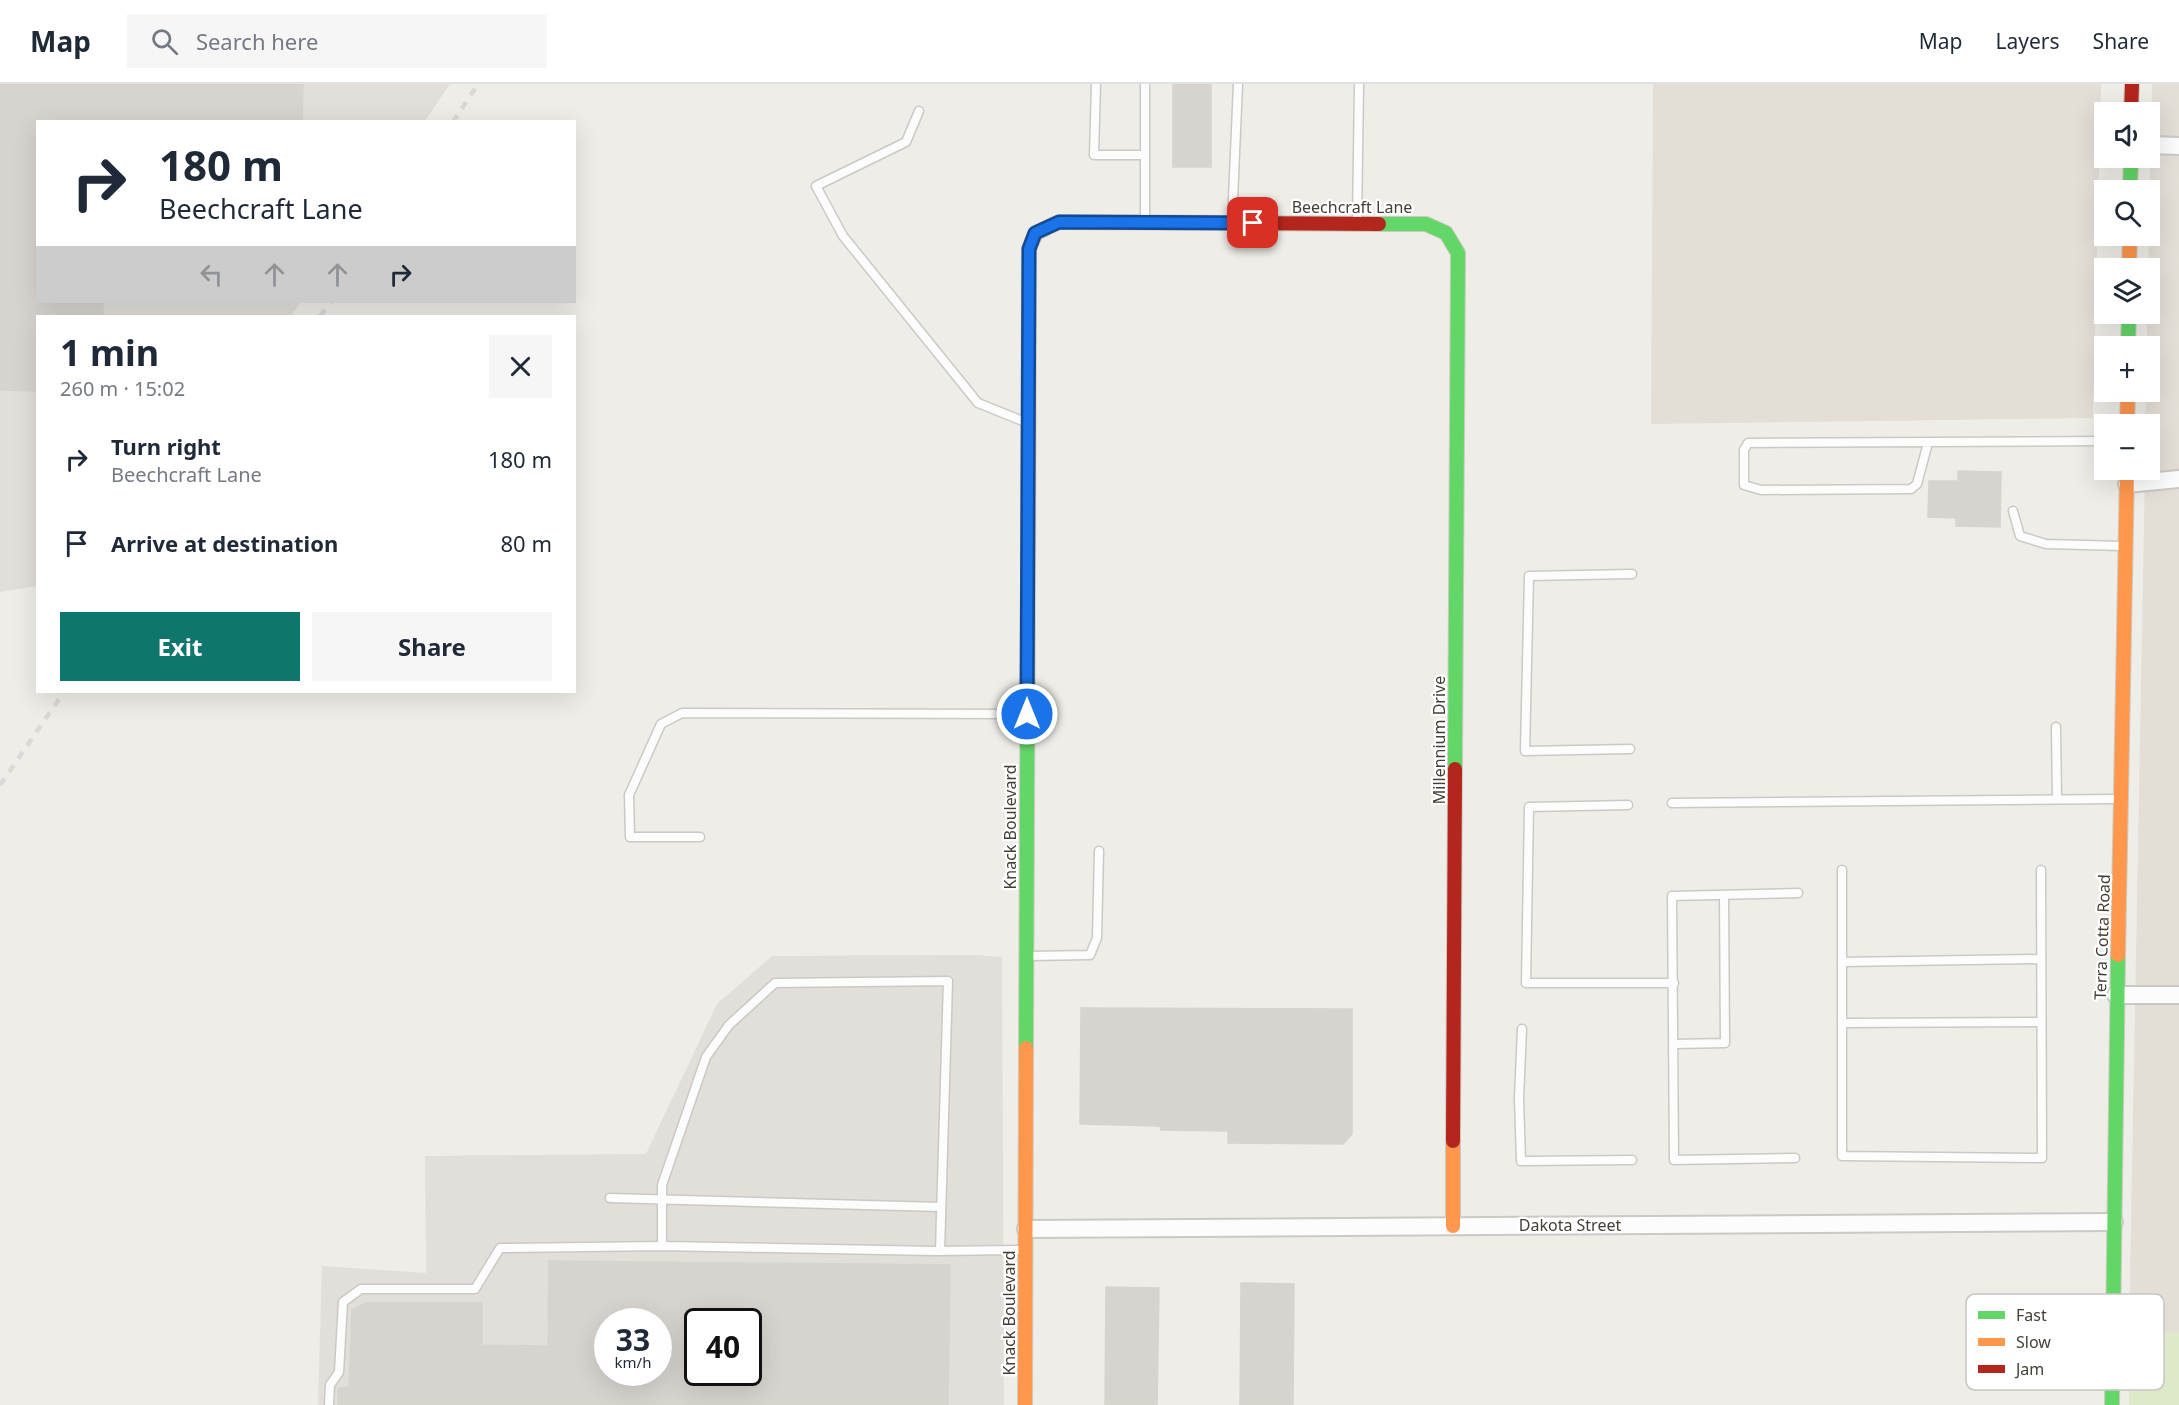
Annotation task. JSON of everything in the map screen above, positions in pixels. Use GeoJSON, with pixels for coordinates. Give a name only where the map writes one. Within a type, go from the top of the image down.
{"type":"FeatureCollection","features":[{"type":"Feature","properties":{"kind":"street"},"geometry":{"type":"LineString","coordinates":[[2132,84],[2132,102]]}},
{"type":"Feature","properties":{"kind":"street"},"geometry":{"type":"LineString","coordinates":[[2160,145],[2179,146]]}},
{"type":"Feature","properties":{"kind":"street","name":"Beechcraft Lane"},"geometry":{"type":"LineString","coordinates":[[1029,249],[1035,233],[1059,222],[1426,224],[1446,233],[1458,253]]}},
{"type":"Feature","properties":{"kind":"street","name":"Knack Boulevard"},"geometry":{"type":"LineString","coordinates":[[1025,1405],[1029,249]]}},
{"type":"Feature","properties":{"kind":"street","name":"Millennium Drive"},"geometry":{"type":"LineString","coordinates":[[1453,1226],[1458,253]]}},
{"type":"Feature","properties":{"kind":"street"},"geometry":{"type":"LineString","coordinates":[[2160,478],[2179,479]]}},
{"type":"Feature","properties":{"kind":"street","name":"Terra Cotta Road"},"geometry":{"type":"LineString","coordinates":[[2113,1294],[2116,995],[2123,799],[2127,480]]}},
{"type":"Feature","properties":{"kind":"street"},"geometry":{"type":"LineString","coordinates":[[2116,995],[2179,995]]}},
{"type":"Feature","properties":{"kind":"street","name":"Dakota Street"},"geometry":{"type":"LineString","coordinates":[[1026,1229],[2114,1222]]}},
{"type":"Feature","properties":{"kind":"street","name":"Terra Cotta Road"},"geometry":{"type":"LineString","coordinates":[[2112,1390],[2112,1405]]}},
{"type":"Feature","properties":{"kind":"lane"},"geometry":{"type":"LineString","coordinates":[[1096,84],[1094,154],[1144,155]]}},
{"type":"Feature","properties":{"kind":"lane"},"geometry":{"type":"LineString","coordinates":[[1145,84],[1145,222]]}},
{"type":"Feature","properties":{"kind":"lane"},"geometry":{"type":"LineString","coordinates":[[1232,223],[1238,84]]}},
{"type":"Feature","properties":{"kind":"lane"},"geometry":{"type":"LineString","coordinates":[[1357,224],[1359,84]]}},
{"type":"Feature","properties":{"kind":"lane"},"geometry":{"type":"LineString","coordinates":[[919,111],[906,142],[816,186],[843,236],[978,403],[1028,423]]}},
{"type":"Feature","properties":{"kind":"lane"},"geometry":{"type":"LineString","coordinates":[[1928,443],[1917,484],[1911,489],[1761,490],[1744,485],[1744,450],[1748,443],[2094,441]]}},
{"type":"Feature","properties":{"kind":"lane"},"geometry":{"type":"LineString","coordinates":[[2013,511],[2020,536],[2046,544],[2126,546]]}},
{"type":"Feature","properties":{"kind":"lane"},"geometry":{"type":"LineString","coordinates":[[1630,749],[1526,751],[1526,653],[1528,576],[1632,574]]}},
{"type":"Feature","properties":{"kind":"lane"},"geometry":{"type":"LineString","coordinates":[[700,837],[630,837],[629,795],[661,724],[682,713],[1027,714]]}},
{"type":"Feature","properties":{"kind":"lane"},"geometry":{"type":"LineString","coordinates":[[2056,727],[2057,799]]}},
{"type":"Feature","properties":{"kind":"lane"},"geometry":{"type":"LineString","coordinates":[[1672,803],[2123,799]]}},
{"type":"Feature","properties":{"kind":"lane"},"geometry":{"type":"LineString","coordinates":[[1628,805],[1529,807],[1526,983],[1674,983]]}},
{"type":"Feature","properties":{"kind":"lane"},"geometry":{"type":"LineString","coordinates":[[1026,956],[1090,956],[1097,938],[1099,851]]}},
{"type":"Feature","properties":{"kind":"lane"},"geometry":{"type":"LineString","coordinates":[[1842,870],[1842,1156],[2042,1158],[2041,870]]}},
{"type":"Feature","properties":{"kind":"lane"},"geometry":{"type":"LineString","coordinates":[[1795,1158],[1674,1160],[1672,896],[1798,893]]}},
{"type":"Feature","properties":{"kind":"lane"},"geometry":{"type":"LineString","coordinates":[[1674,1044],[1725,1043],[1724,895]]}},
{"type":"Feature","properties":{"kind":"lane"},"geometry":{"type":"LineString","coordinates":[[1842,962],[2041,959]]}},
{"type":"Feature","properties":{"kind":"lane"},"geometry":{"type":"LineString","coordinates":[[662,1246],[662,1185],[706,1057],[729,1025],[775,983],[948,981],[940,1251]]}},
{"type":"Feature","properties":{"kind":"lane"},"geometry":{"type":"LineString","coordinates":[[1842,1023],[2041,1022]]}},
{"type":"Feature","properties":{"kind":"lane"},"geometry":{"type":"LineString","coordinates":[[1522,1029],[1518,1098],[1521,1161],[1632,1160]]}},
{"type":"Feature","properties":{"kind":"lane"},"geometry":{"type":"LineString","coordinates":[[610,1198],[941,1208]]}},
{"type":"Feature","properties":{"kind":"lane"},"geometry":{"type":"LineString","coordinates":[[329,1405],[330,1385],[339,1372],[343,1302],[360,1289],[475,1288],[500,1248],[662,1246],[940,1251],[1026,1250]]}},
{"type":"Feature","properties":{"kind":"shaded area"},"geometry":{"type":"Polygon","coordinates":[[[0,84],[450,84],[426,120],[36,120],[36,303],[300,303],[292,315],[36,315],[36,586],[0,592],[0,84]]]}},
{"type":"Feature","properties":{"kind":"shaded area"},"geometry":{"type":"Polygon","coordinates":[[[1653,84],[2101,84],[2101,102],[2094,102],[2094,168],[2099,168],[2099,180],[2094,180],[2094,246],[2097,246],[2097,258],[2094,258],[2093,418],[1651,424],[1653,84]]]}},
{"type":"Feature","properties":{"kind":"shaded area"},"geometry":{"type":"Polygon","coordinates":[[[2152,84],[2179,84],[2179,1332],[2164,1332],[2164,1294],[2130,1294],[2145,480],[2160,480],[2160,414],[2145,414],[2146,402],[2160,402],[2160,336],[2147,336],[2147,324],[2160,324],[2160,258],[2148,258],[2148,246],[2160,246],[2160,180],[2150,180],[2150,168],[2160,168],[2160,102],[2152,102],[2152,84]]]}},
{"type":"Feature","properties":{"kind":"shaded area"},"geometry":{"type":"Polygon","coordinates":[[[976,955],[1002,957],[1004,1405],[318,1405],[322,1266],[426,1273],[425,1156],[646,1154],[717,1004],[772,956],[976,955]]]}},
{"type":"Feature","properties":{"kind":"green space"},"geometry":{"type":"Polygon","coordinates":[[[2164,1332],[2179,1332],[2179,1405],[2129,1405],[2129,1390],[2164,1390],[2164,1332]]]}},
{"type":"Feature","properties":{"kind":"building"},"geometry":{"type":"Polygon","coordinates":[[[0,84],[303,84],[302,120],[36,120],[36,303],[103,303],[103,315],[36,315],[36,391],[0,390],[0,84]]]}},
{"type":"Feature","properties":{"kind":"building"},"geometry":{"type":"Polygon","coordinates":[[[1173,84],[1211,84],[1211,167],[1173,167],[1173,84]]]}},
{"type":"Feature","properties":{"kind":"building"},"geometry":{"type":"Polygon","coordinates":[[[1958,471],[2001,472],[2000,527],[1956,526],[1956,518],[1928,517],[1929,481],[1958,481],[1958,471]]]}},
{"type":"Feature","properties":{"kind":"building"},"geometry":{"type":"Polygon","coordinates":[[[1081,1008],[1352,1009],[1352,1134],[1343,1144],[1228,1143],[1228,1131],[1161,1130],[1160,1126],[1080,1124],[1081,1008]]]}},
{"type":"Feature","properties":{"kind":"building"},"geometry":{"type":"Polygon","coordinates":[[[549,1261],[950,1265],[948,1405],[338,1405],[338,1388],[349,1388],[352,1310],[366,1303],[482,1303],[482,1345],[548,1346],[549,1261]]]}},
{"type":"Feature","properties":{"kind":"building"},"geometry":{"type":"Polygon","coordinates":[[[1241,1283],[1294,1284],[1293,1405],[1240,1405],[1241,1283]]]}},
{"type":"Feature","properties":{"kind":"building"},"geometry":{"type":"Polygon","coordinates":[[[1106,1287],[1159,1288],[1157,1405],[1105,1405],[1106,1287]]]}},
{"type":"Feature","properties":{"kind":"railway"},"geometry":{"type":"LineString","coordinates":[[454,120],[478,84]]}},
{"type":"Feature","properties":{"kind":"railway"},"geometry":{"type":"LineString","coordinates":[[321,315],[330,303]]}},
{"type":"Feature","properties":{"kind":"railway"},"geometry":{"type":"LineString","coordinates":[[0,785],[63,693]]}},
{"type":"Feature","properties":{"kind":"traffic: fast"},"geometry":{"type":"LineString","coordinates":[[2130,180],[2131,168]]}},
{"type":"Feature","properties":{"kind":"traffic: fast"},"geometry":{"type":"LineString","coordinates":[[1379,224],[1426,224],[1446,233],[1458,253],[1455,769]]}},
{"type":"Feature","properties":{"kind":"traffic: fast"},"geometry":{"type":"LineString","coordinates":[[2128,336],[2129,324]]}},
{"type":"Feature","properties":{"kind":"traffic: fast"},"geometry":{"type":"LineString","coordinates":[[1026,1048],[1028,583]]}},
{"type":"Feature","properties":{"kind":"traffic: fast"},"geometry":{"type":"LineString","coordinates":[[2113,1294],[2118,955]]}},
{"type":"Feature","properties":{"kind":"traffic: fast"},"geometry":{"type":"LineString","coordinates":[[2112,1390],[2112,1405]]}},
{"type":"Feature","properties":{"kind":"traffic: slow"},"geometry":{"type":"LineString","coordinates":[[1028,583],[1029,249],[1036,233],[1059,222],[1068,222]]}},
{"type":"Feature","properties":{"kind":"traffic: slow"},"geometry":{"type":"LineString","coordinates":[[2129,258],[2130,246]]}},
{"type":"Feature","properties":{"kind":"traffic: slow"},"geometry":{"type":"LineString","coordinates":[[2127,414],[2128,402]]}},
{"type":"Feature","properties":{"kind":"traffic: slow"},"geometry":{"type":"LineString","coordinates":[[2118,955],[2127,480]]}},
{"type":"Feature","properties":{"kind":"traffic: slow"},"geometry":{"type":"LineString","coordinates":[[1025,1405],[1026,1048]]}},
{"type":"Feature","properties":{"kind":"traffic: slow"},"geometry":{"type":"LineString","coordinates":[[1453,1141],[1453,1226]]}},
{"type":"Feature","properties":{"kind":"traffic: jam"},"geometry":{"type":"LineString","coordinates":[[2131,102],[2132,84]]}},
{"type":"Feature","properties":{"kind":"traffic: jam"},"geometry":{"type":"LineString","coordinates":[[1068,222],[1379,224]]}},
{"type":"Feature","properties":{"kind":"traffic: jam"},"geometry":{"type":"LineString","coordinates":[[1453,1141],[1455,769]]}},
{"type":"Feature","properties":{"kind":"route"},"geometry":{"type":"LineString","coordinates":[[1027,714],[1029,249],[1035,233],[1059,222],[1253,223]]}}]}
